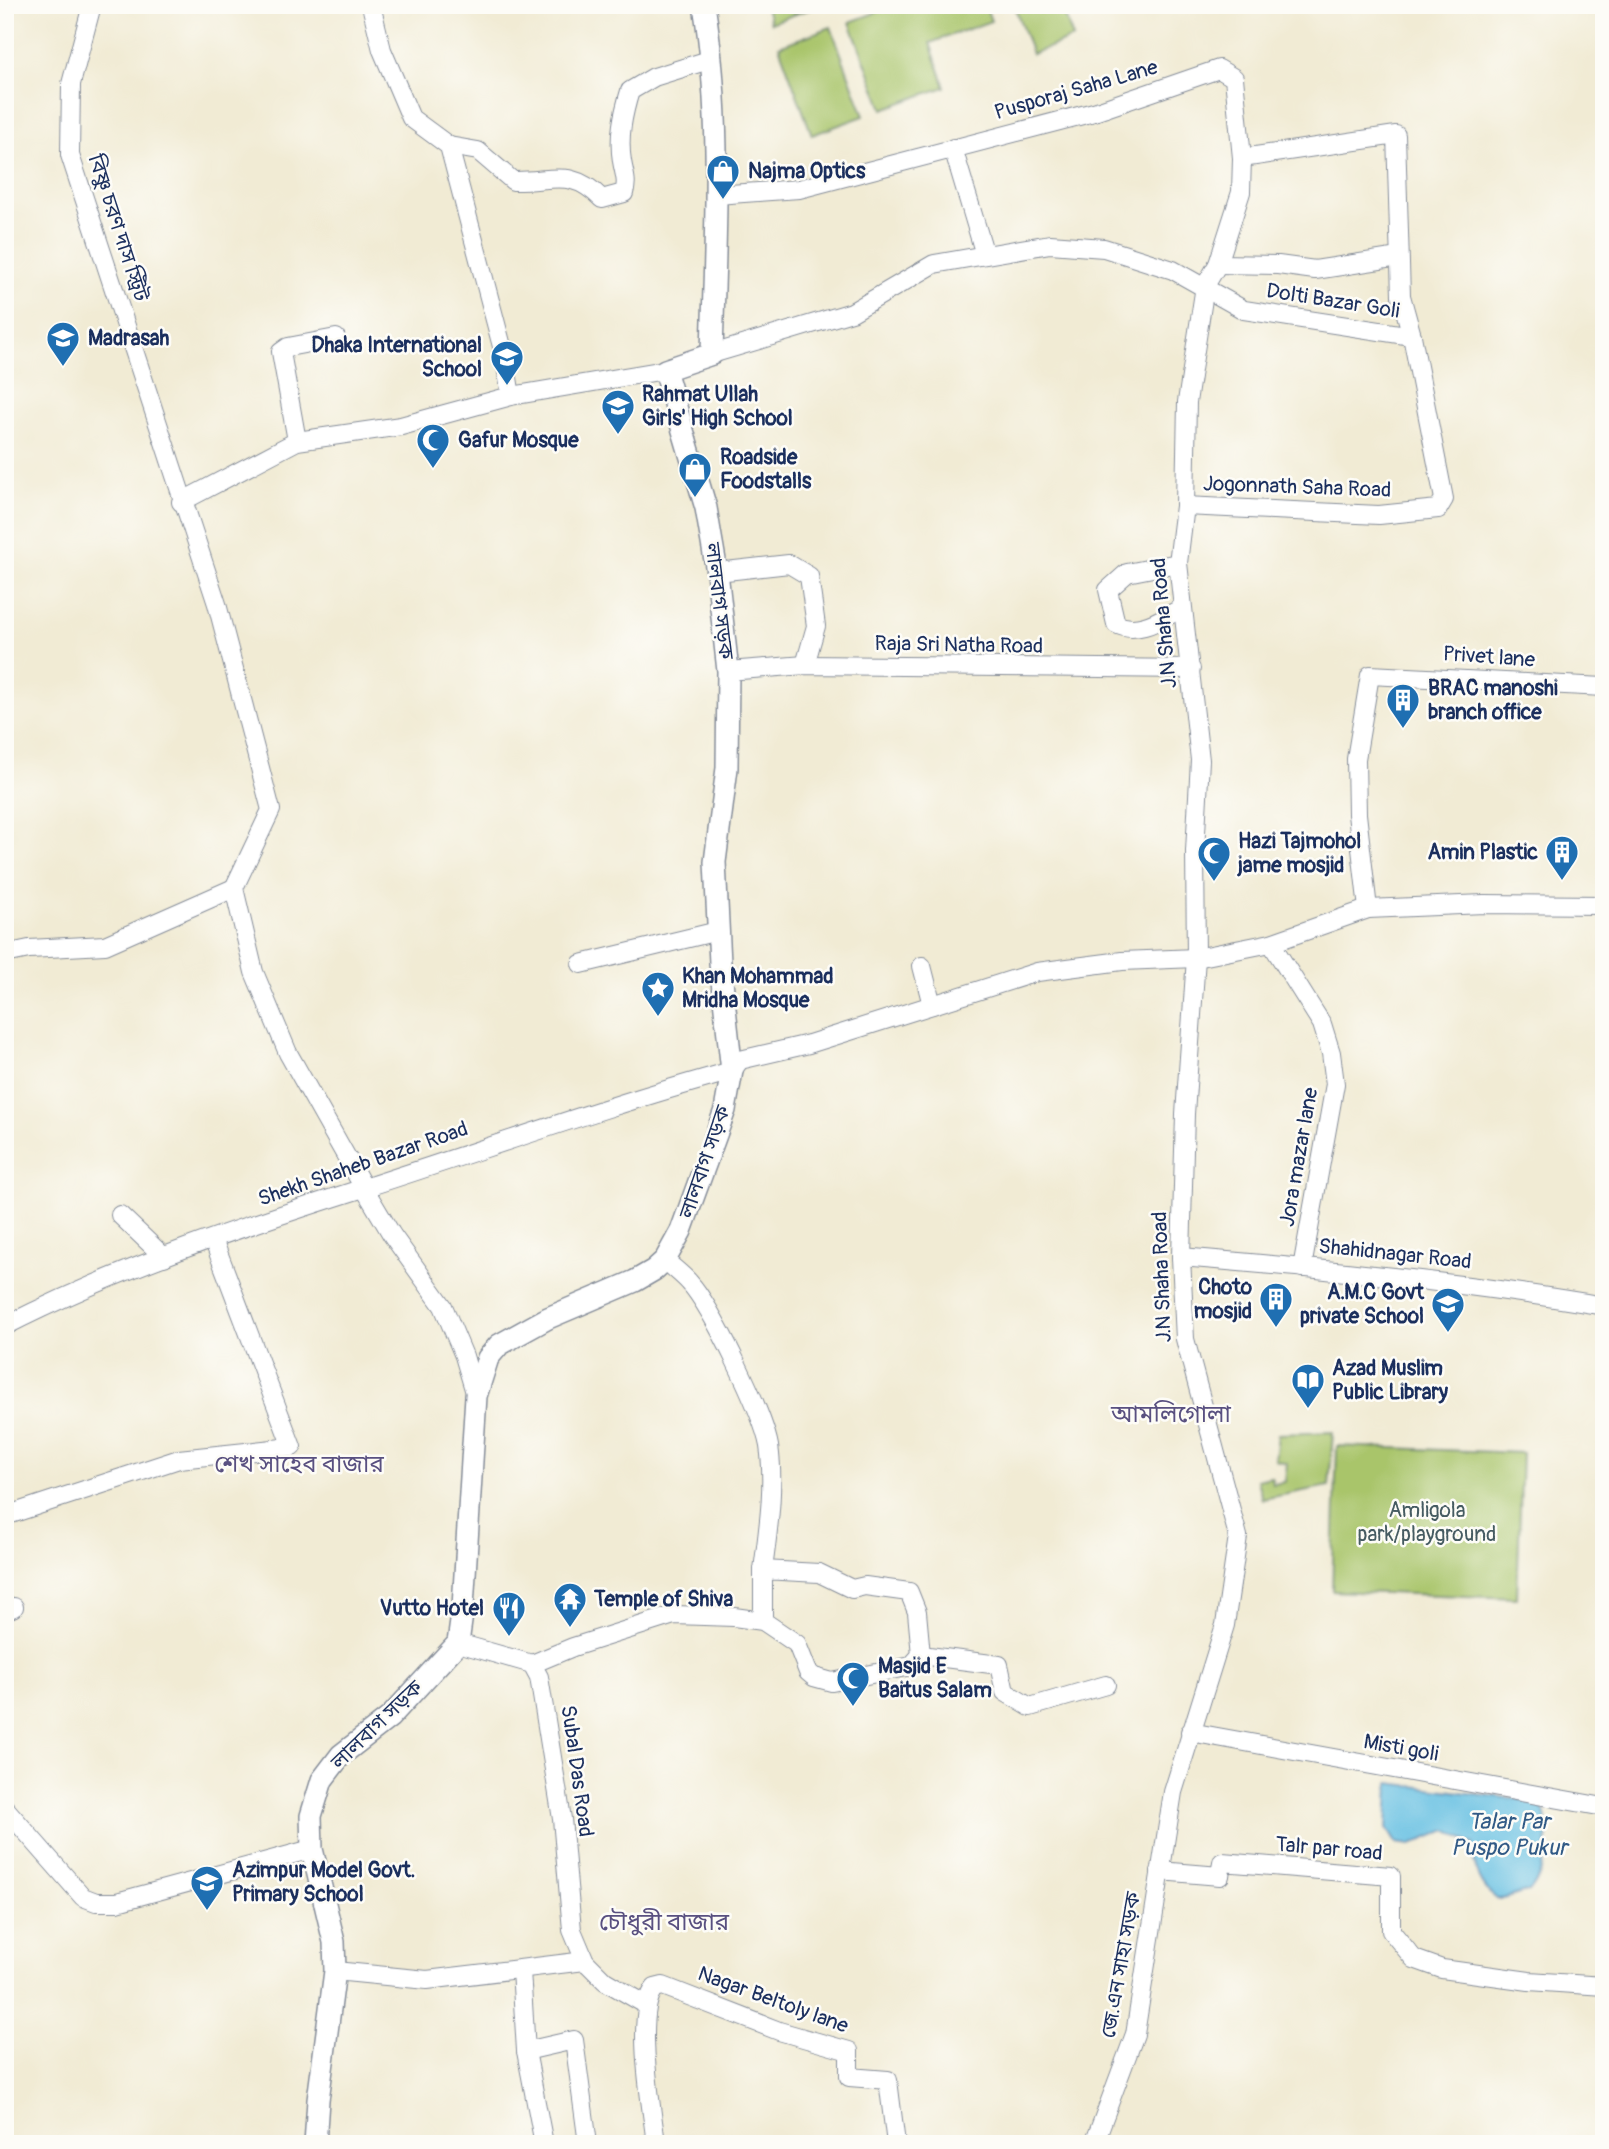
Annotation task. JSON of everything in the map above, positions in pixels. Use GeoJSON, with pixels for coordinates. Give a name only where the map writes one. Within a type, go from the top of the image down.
{"type":"FeatureCollection","features":[{"type":"Feature","properties":{"kind":"street","name":"বিষ্ণু চরণ দাস স্ট্রিট"},"geometry":{"type":"LineString","coordinates":[[92,5],[71,84],[70,155],[181,502],[217,604],[271,810],[234,888]]}},
{"type":"Feature","properties":{"kind":"street"},"geometry":{"type":"LineString","coordinates":[[370,5],[382,50],[411,118],[449,146],[478,151],[513,181],[561,177],[586,184],[601,199],[624,193],[627,183],[622,161],[621,120],[630,91],[654,77],[712,59]]}},
{"type":"Feature","properties":{"kind":"street"},"geometry":{"type":"LineString","coordinates":[[181,502],[297,441],[401,426],[511,396],[665,370],[712,354],[716,195],[712,59],[704,5]]}},
{"type":"Feature","properties":{"kind":"street","name":"Pusporaj Saha Lane"},"geometry":{"type":"LineString","coordinates":[[716,195],[799,189],[1094,112],[1219,69],[1234,78],[1241,192],[1218,264],[1205,286]]}},
{"type":"Feature","properties":{"kind":"street","name":"Dolti Bazar Goli"},"geometry":{"type":"LineString","coordinates":[[712,354],[852,312],[934,264],[1050,244],[1104,248],[1173,270],[1244,310],[1412,336],[1401,296],[1396,135],[1241,158]]}},
{"type":"Feature","properties":{"kind":"street"},"geometry":{"type":"LineString","coordinates":[[449,146],[504,354],[511,396]]}},
{"type":"Feature","properties":{"kind":"street"},"geometry":{"type":"LineString","coordinates":[[953,149],[985,255]]}},
{"type":"Feature","properties":{"kind":"street"},"geometry":{"type":"LineString","coordinates":[[1218,264],[1278,265],[1315,270],[1399,257]]}},
{"type":"Feature","properties":{"kind":"street","name":"J.N Shaha Road"},"geometry":{"type":"LineString","coordinates":[[1160,1871],[1173,1792],[1225,1625],[1238,1536],[1185,1339],[1181,1257],[1185,1114],[1196,958],[1195,851],[1200,760],[1178,563],[1185,506],[1187,402],[1205,286]]}},
{"type":"Feature","properties":{"kind":"street","name":"Jogonnath Saha Road"},"geometry":{"type":"LineString","coordinates":[[1185,506],[1380,515],[1438,509],[1444,499],[1412,336]]}},
{"type":"Feature","properties":{"kind":"street"},"geometry":{"type":"LineString","coordinates":[[297,441],[281,352],[288,346],[336,338]]}},
{"type":"Feature","properties":{"kind":"street","name":"লালবাগ সড়ক"},"geometry":{"type":"LineString","coordinates":[[315,2144],[335,1971],[334,1942],[312,1849],[310,1827],[322,1780],[341,1755],[398,1710],[458,1643],[463,1607],[476,1396],[488,1358],[499,1345],[548,1318],[635,1281],[665,1260],[681,1231],[713,1148],[736,1066],[718,931],[715,862],[727,768],[728,671],[718,572],[706,508],[665,370]]}},
{"type":"Feature","properties":{"kind":"street"},"geometry":{"type":"LineString","coordinates":[[1178,563],[1127,573],[1108,590],[1116,624],[1124,628],[1147,627],[1182,608]]}},
{"type":"Feature","properties":{"kind":"street"},"geometry":{"type":"LineString","coordinates":[[718,572],[789,564],[809,576],[816,626],[805,665]]}},
{"type":"Feature","properties":{"kind":"street","name":"Raja Sri Natha Road"},"geometry":{"type":"LineString","coordinates":[[728,671],[805,665],[1191,669]]}},
{"type":"Feature","properties":{"kind":"street","name":"Privet lane"},"geometry":{"type":"LineString","coordinates":[[1368,909],[1357,814],[1356,760],[1371,674],[1604,687]]}},
{"type":"Feature","properties":{"kind":"street"},"geometry":{"type":"LineString","coordinates":[[5,954],[29,949],[106,944],[234,888],[254,971],[288,1053],[391,1234],[443,1306],[464,1356],[476,1396]]}},
{"type":"Feature","properties":{"kind":"street"},"geometry":{"type":"LineString","coordinates":[[736,1066],[1037,972],[1122,961],[1196,958],[1271,943],[1368,909],[1484,904],[1604,905]]}},
{"type":"Feature","properties":{"kind":"street"},"geometry":{"type":"LineString","coordinates":[[581,964],[718,931]]}},
{"type":"Feature","properties":{"kind":"street","name":"Jora mazar lane"},"geometry":{"type":"LineString","coordinates":[[1271,943],[1322,1024],[1331,1053],[1335,1084],[1302,1268]]}},
{"type":"Feature","properties":{"kind":"street"},"geometry":{"type":"LineString","coordinates":[[922,966],[932,1005]]}},
{"type":"Feature","properties":{"kind":"street","name":"Shekh Shaheb Bazar Road"},"geometry":{"type":"LineString","coordinates":[[5,1326],[79,1289],[213,1239],[615,1103],[736,1066]]}},
{"type":"Feature","properties":{"kind":"street"},"geometry":{"type":"LineString","coordinates":[[120,1214],[164,1257]]}},
{"type":"Feature","properties":{"kind":"street"},"geometry":{"type":"LineString","coordinates":[[5,1517],[179,1459],[292,1447],[213,1239]]}},
{"type":"Feature","properties":{"kind":"street","name":"Shahidnagar Road"},"geometry":{"type":"LineString","coordinates":[[1181,1257],[1340,1269],[1492,1287],[1604,1306]]}},
{"type":"Feature","properties":{"kind":"street"},"geometry":{"type":"LineString","coordinates":[[665,1260],[689,1282],[710,1313],[756,1405],[769,1446],[771,1489],[763,1570],[763,1621]]}},
{"type":"Feature","properties":{"kind":"street"},"geometry":{"type":"LineString","coordinates":[[763,1570],[818,1573],[852,1589],[865,1586],[909,1592],[917,1612],[921,1656]]}},
{"type":"Feature","properties":{"kind":"street"},"geometry":{"type":"LineString","coordinates":[[458,1643],[532,1664],[573,1647],[674,1615],[763,1621],[797,1644],[808,1672],[819,1679],[832,1682],[911,1666],[921,1656]]}},
{"type":"Feature","properties":{"kind":"street"},"geometry":{"type":"LineString","coordinates":[[921,1656],[999,1665],[1004,1692],[1030,1707],[1106,1685]]}},
{"type":"Feature","properties":{"kind":"street","name":"Subal Das Road"},"geometry":{"type":"LineString","coordinates":[[532,1664],[539,1677],[562,1819],[572,1930],[584,1961],[605,1981],[646,2004]]}},
{"type":"Feature","properties":{"kind":"street","name":"Misti goli"},"geometry":{"type":"LineString","coordinates":[[1190,1732],[1604,1807]]}},
{"type":"Feature","properties":{"kind":"street"},"geometry":{"type":"LineString","coordinates":[[5,1808],[83,1896],[96,1902],[117,1902],[312,1849]]}},
{"type":"Feature","properties":{"kind":"street","name":"Talr par road"},"geometry":{"type":"LineString","coordinates":[[1160,1871],[1220,1876],[1222,1862],[1391,1876],[1391,1931],[1414,1959],[1442,1969],[1529,1981],[1604,1986]]}},
{"type":"Feature","properties":{"kind":"street","name":"জে.এন সাহা সড়ক"},"geometry":{"type":"LineString","coordinates":[[1094,2144],[1135,2034],[1160,1871]]}},
{"type":"Feature","properties":{"kind":"street"},"geometry":{"type":"LineString","coordinates":[[335,1971],[427,1980],[584,1961]]}},
{"type":"Feature","properties":{"kind":"street"},"geometry":{"type":"LineString","coordinates":[[521,1970],[526,2051],[544,2144]]}},
{"type":"Feature","properties":{"kind":"street","name":"Nagar Beltoly lane"},"geometry":{"type":"LineString","coordinates":[[646,2004],[656,1988],[663,1986],[779,2031],[849,2051],[849,2077],[888,2080],[896,2144]]}},
{"type":"Feature","properties":{"kind":"street"},"geometry":{"type":"LineString","coordinates":[[646,2004],[647,2081],[656,2144]]}},
{"type":"Feature","properties":{"kind":"street"},"geometry":{"type":"LineString","coordinates":[[526,2051],[574,2040],[588,2144]]}},
{"type":"Feature","properties":{"kind":"green space"},"geometry":{"type":"Polygon","coordinates":[[[765,5],[821,5],[771,23],[765,5]]]}},
{"type":"Feature","properties":{"kind":"green space"},"geometry":{"type":"Polygon","coordinates":[[[896,5],[985,5],[991,21],[930,43],[945,87],[883,109],[850,22],[896,5]]]}},
{"type":"Feature","properties":{"kind":"green space"},"geometry":{"type":"Polygon","coordinates":[[[1014,5],[1061,5],[1073,38],[1032,54],[1014,5]]]}},
{"type":"Feature","properties":{"kind":"green space"},"geometry":{"type":"Polygon","coordinates":[[[831,27],[864,116],[812,135],[779,46],[831,27]]]}},
{"type":"Feature","properties":{"kind":"green space"},"geometry":{"type":"Polygon","coordinates":[[[1333,1432],[1329,1486],[1262,1499],[1257,1480],[1271,1477],[1273,1484],[1285,1482],[1287,1463],[1275,1460],[1278,1434],[1333,1432]]]}},
{"type":"Feature","properties":{"kind":"green space","name":"Amligola park/playground"},"geometry":{"type":"Polygon","coordinates":[[[1337,1446],[1522,1453],[1517,1598],[1332,1591],[1337,1446]]]}},
{"type":"Feature","properties":{"kind":"water","name":"Talar Par Puspo Pukur"},"geometry":{"type":"Polygon","coordinates":[[[1389,1783],[1540,1802],[1546,1823],[1546,1848],[1540,1872],[1529,1892],[1497,1899],[1478,1875],[1473,1844],[1447,1830],[1411,1845],[1396,1843],[1387,1828],[1389,1783]]]}},
{"type":"Feature","properties":{"kind":"place","name":"Najma Optics"},"geometry":{"type":"Point","coordinates":[723,201]}},
{"type":"Feature","properties":{"kind":"place","name":"Madrasah"},"geometry":{"type":"Point","coordinates":[63,368]}},
{"type":"Feature","properties":{"kind":"place","name":"Dhaka International School"},"geometry":{"type":"Point","coordinates":[507,387]}},
{"type":"Feature","properties":{"kind":"place","name":"Rahmat Ullah Girls' High School"},"geometry":{"type":"Point","coordinates":[618,436]}},
{"type":"Feature","properties":{"kind":"place","name":"Gafur Mosque"},"geometry":{"type":"Point","coordinates":[433,470]}},
{"type":"Feature","properties":{"kind":"place","name":"Roadside Foodstalls"},"geometry":{"type":"Point","coordinates":[695,499]}},
{"type":"Feature","properties":{"kind":"place","name":"BRAC manoshi branch office"},"geometry":{"type":"Point","coordinates":[1403,730]}},
{"type":"Feature","properties":{"kind":"place","name":"Amin Plastic"},"geometry":{"type":"Point","coordinates":[1562,882]}},
{"type":"Feature","properties":{"kind":"place","name":"Hazi Tajmohol jame mosjid"},"geometry":{"type":"Point","coordinates":[1214,883]}},
{"type":"Feature","properties":{"kind":"place","name":"Khan Mohammad Mridha Mosque"},"geometry":{"type":"Point","coordinates":[658,1018]}},
{"type":"Feature","properties":{"kind":"place","name":"Choto mosjid"},"geometry":{"type":"Point","coordinates":[1276,1329]}},
{"type":"Feature","properties":{"kind":"place","name":"A.M.C Govt private School"},"geometry":{"type":"Point","coordinates":[1448,1334]}},
{"type":"Feature","properties":{"kind":"place","name":"Azad Muslim Public Library"},"geometry":{"type":"Point","coordinates":[1308,1410]}},
{"type":"Feature","properties":{"kind":"place","name":"Temple of Shiva"},"geometry":{"type":"Point","coordinates":[570,1629]}},
{"type":"Feature","properties":{"kind":"place","name":"Vutto Hotel"},"geometry":{"type":"Point","coordinates":[509,1638]}},
{"type":"Feature","properties":{"kind":"place","name":"Masjid E Baitus Salam"},"geometry":{"type":"Point","coordinates":[853,1708]}},
{"type":"Feature","properties":{"kind":"place","name":"Azimpur Model Govt. Primary School"},"geometry":{"type":"Point","coordinates":[207,1912]}},
{"type":"Feature","properties":{"kind":"district","name":"আমলিগোলা"},"geometry":{"type":"Point","coordinates":[1171,1414]}},
{"type":"Feature","properties":{"kind":"district","name":"শেখ সাহেব বাজার"},"geometry":{"type":"Point","coordinates":[299,1464]}},
{"type":"Feature","properties":{"kind":"district","name":"চৌধুরী বাজার"},"geometry":{"type":"Point","coordinates":[664,1922]}}]}
